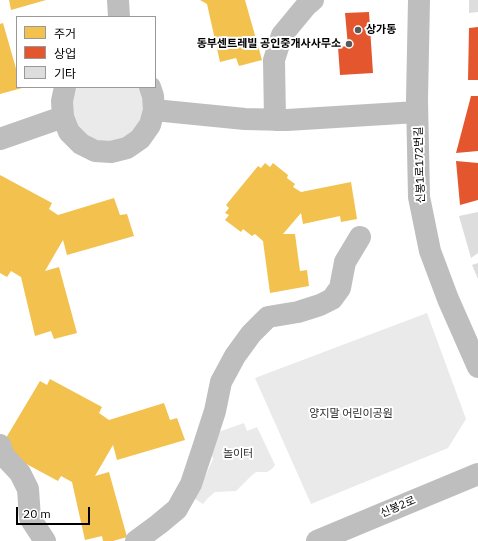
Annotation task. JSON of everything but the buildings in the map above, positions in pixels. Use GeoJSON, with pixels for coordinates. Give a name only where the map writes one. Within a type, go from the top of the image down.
{"type":"FeatureCollection","features":[{"type":"Feature","properties":{"kind":"street"},"geometry":{"type":"LineString","coordinates":[[118,0],[119,16]]}},
{"type":"Feature","properties":{"kind":"street"},"geometry":{"type":"LineString","coordinates":[[275,120],[274,60],[282,35],[306,6],[313,0]]}},
{"type":"Feature","properties":{"kind":"street","name":"신봉1로172번길"},"geometry":{"type":"LineString","coordinates":[[419,0],[419,197],[430,251],[473,341],[478,367]]}},
{"type":"Feature","properties":{"kind":"street"},"geometry":{"type":"LineString","coordinates":[[65,88],[62,101],[63,117],[69,132],[81,144],[95,151],[111,152],[127,148],[140,139],[150,126],[154,110],[153,96],[150,88]]}},
{"type":"Feature","properties":{"kind":"street"},"geometry":{"type":"LineString","coordinates":[[154,110],[245,119],[275,120],[314,120],[418,112]]}},
{"type":"Feature","properties":{"kind":"street"},"geometry":{"type":"LineString","coordinates":[[0,139],[63,117]]}},
{"type":"Feature","properties":{"kind":"street"},"geometry":{"type":"LineString","coordinates":[[136,541],[177,509],[190,484],[203,448],[215,411],[221,382],[235,356],[251,334],[268,317],[298,312],[320,305],[332,299],[340,288],[345,262],[360,237]]}},
{"type":"Feature","properties":{"kind":"street"},"geometry":{"type":"LineString","coordinates":[[0,445],[4,456],[20,473],[28,489],[30,518],[45,541]]}},
{"type":"Feature","properties":{"kind":"street","name":"신봉2로"},"geometry":{"type":"LineString","coordinates":[[317,541],[478,474]]}},
{"type":"Feature","properties":{"kind":"green space"},"geometry":{"type":"Polygon","coordinates":[[[68,88],[147,88],[147,124],[110,149],[71,130],[68,88]]]}},
{"type":"Feature","properties":{"kind":"green space","name":"양지말 어린이공원"},"geometry":{"type":"Polygon","coordinates":[[[427,313],[466,419],[448,448],[311,504],[255,378],[427,313]]]}},
{"type":"Feature","properties":{"kind":"green space","name":"놀이터"},"geometry":{"type":"Polygon","coordinates":[[[244,423],[247,431],[257,427],[275,465],[267,472],[256,472],[236,491],[215,492],[203,504],[195,499],[213,459],[207,436],[244,423]]]}},
{"type":"Feature","properties":{"kind":"place","name":"상가동"},"geometry":{"type":"Point","coordinates":[358,30]}},
{"type":"Feature","properties":{"kind":"place","name":"동부센트레빌 공인중개사사무소"},"geometry":{"type":"Point","coordinates":[349,44]}}]}
